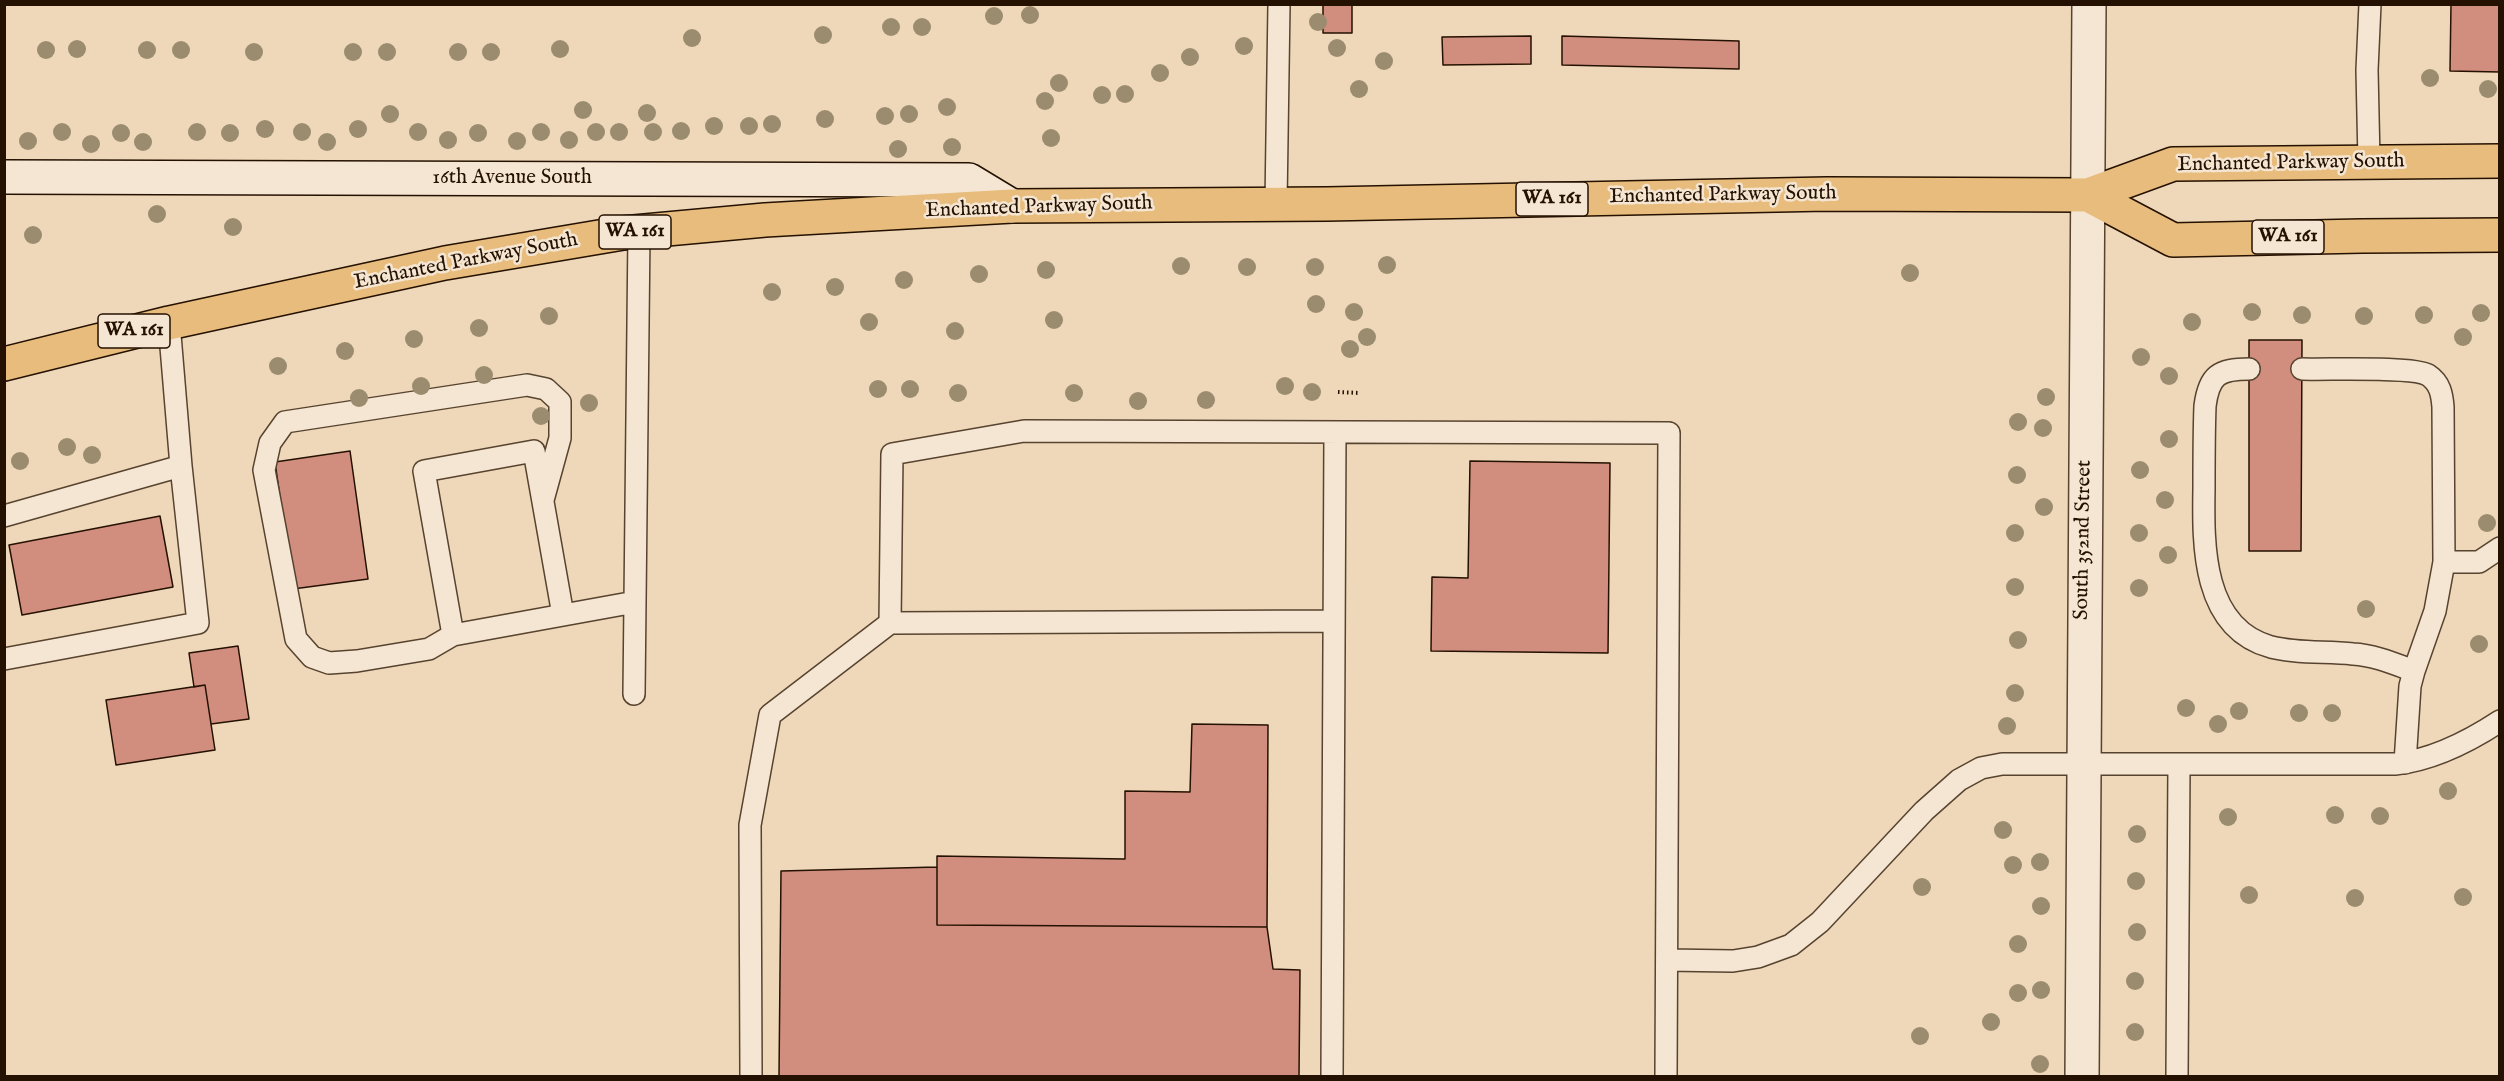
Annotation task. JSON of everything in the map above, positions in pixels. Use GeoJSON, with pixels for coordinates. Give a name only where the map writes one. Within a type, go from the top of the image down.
{"type":"FeatureCollection","features":[{"type":"Feature","properties":{"kind":"main road","name":"Enchanted Parkway South"},"geometry":{"type":"LineString","coordinates":[[4,364],[169,323],[445,263],[639,232],[765,220],[1012,206],[1827,194],[2088,195],[2173,164],[2499,161]]}},
{"type":"Feature","properties":{"kind":"main road","name":"Enchanted Parkway South"},"geometry":{"type":"LineString","coordinates":[[2088,195],[2172,240],[2499,235]]}},
{"type":"Feature","properties":{"kind":"street","name":"South 352nd Street"},"geometry":{"type":"LineString","coordinates":[[2082,1077],[2082,764],[2089,4]]}},
{"type":"Feature","properties":{"kind":"street","name":"16th Avenue South"},"geometry":{"type":"LineString","coordinates":[[4,177],[969,180],[1012,206]]}},
{"type":"Feature","properties":{"kind":"lane"},"geometry":{"type":"LineString","coordinates":[[1276,203],[1279,4]]}},
{"type":"Feature","properties":{"kind":"lane"},"geometry":{"type":"LineString","coordinates":[[2369,161],[2367,70],[2370,4]]}},
{"type":"Feature","properties":{"kind":"lane"},"geometry":{"type":"LineString","coordinates":[[633,694],[639,232]]}},
{"type":"Feature","properties":{"kind":"lane"},"geometry":{"type":"LineString","coordinates":[[4,659],[198,623],[181,466],[169,323]]}},
{"type":"Feature","properties":{"kind":"lane"},"geometry":{"type":"LineString","coordinates":[[2249,369],[2229,370],[2213,378],[2207,389],[2204,537],[2206,565],[2220,606],[2229,620],[2248,636],[2269,646],[2304,653],[2354,654],[2383,660],[2414,671]]}},
{"type":"Feature","properties":{"kind":"lane"},"geometry":{"type":"LineString","coordinates":[[2302,369],[2407,370],[2422,373],[2437,383],[2442,397],[2444,562],[2435,611],[2410,686],[2405,763]]}},
{"type":"Feature","properties":{"kind":"lane"},"geometry":{"type":"LineString","coordinates":[[543,500],[560,438],[560,402],[546,389],[527,385],[285,422],[270,443],[264,470],[296,639],[312,657],[329,663],[357,661],[429,649],[453,635],[635,602]]}},
{"type":"Feature","properties":{"kind":"lane"},"geometry":{"type":"LineString","coordinates":[[890,623],[892,454],[1024,431],[1669,433],[1666,1077]]}},
{"type":"Feature","properties":{"kind":"lane"},"geometry":{"type":"LineString","coordinates":[[1332,1077],[1335,432]]}},
{"type":"Feature","properties":{"kind":"lane"},"geometry":{"type":"LineString","coordinates":[[453,635],[424,471],[534,451],[563,615]]}},
{"type":"Feature","properties":{"kind":"lane"},"geometry":{"type":"LineString","coordinates":[[4,516],[181,466]]}},
{"type":"Feature","properties":{"kind":"lane"},"geometry":{"type":"LineString","coordinates":[[2444,562],[2480,562],[2499,548]]}},
{"type":"Feature","properties":{"kind":"lane"},"geometry":{"type":"LineString","coordinates":[[751,1077],[750,825],[770,715],[890,623],[1334,621]]}},
{"type":"Feature","properties":{"kind":"lane"},"geometry":{"type":"LineString","coordinates":[[1667,960],[1732,961],[1758,957],[1791,945],[1820,922],[1924,811],[1959,780],[1981,768],[2002,764],[2405,763],[2433,756],[2476,736],[2499,721]]}},
{"type":"Feature","properties":{"kind":"lane"},"geometry":{"type":"LineString","coordinates":[[2176,1077],[2179,764]]}},
{"type":"Feature","properties":{"kind":"path"},"geometry":{"type":"LineString","coordinates":[[1338,392],[1360,393]]}},
{"type":"Feature","properties":{"kind":"building"},"geometry":{"type":"Polygon","coordinates":[[[1323,4],[1352,4],[1352,33],[1323,33],[1323,4]]]}},
{"type":"Feature","properties":{"kind":"building"},"geometry":{"type":"Polygon","coordinates":[[[2451,4],[2500,4],[2500,72],[2450,71],[2451,4]]]}},
{"type":"Feature","properties":{"kind":"building"},"geometry":{"type":"Polygon","coordinates":[[[1531,36],[1531,64],[1443,65],[1442,37],[1531,36]]]}},
{"type":"Feature","properties":{"kind":"building"},"geometry":{"type":"Polygon","coordinates":[[[1562,36],[1739,41],[1739,69],[1562,65],[1562,36]]]}},
{"type":"Feature","properties":{"kind":"building"},"geometry":{"type":"Polygon","coordinates":[[[2249,340],[2302,340],[2301,551],[2249,551],[2249,340]]]}},
{"type":"Feature","properties":{"kind":"building"},"geometry":{"type":"Polygon","coordinates":[[[350,451],[368,579],[293,589],[275,462],[350,451]]]}},
{"type":"Feature","properties":{"kind":"building"},"geometry":{"type":"Polygon","coordinates":[[[1470,461],[1610,463],[1608,653],[1431,651],[1432,577],[1468,578],[1470,461]]]}},
{"type":"Feature","properties":{"kind":"building"},"geometry":{"type":"Polygon","coordinates":[[[160,516],[173,587],[22,615],[9,545],[160,516]]]}},
{"type":"Feature","properties":{"kind":"building"},"geometry":{"type":"Polygon","coordinates":[[[238,646],[249,719],[211,724],[205,685],[194,687],[189,653],[238,646]]]}},
{"type":"Feature","properties":{"kind":"building"},"geometry":{"type":"Polygon","coordinates":[[[205,685],[215,750],[116,765],[106,700],[205,685]]]}},
{"type":"Feature","properties":{"kind":"building"},"geometry":{"type":"Polygon","coordinates":[[[1192,724],[1268,725],[1267,927],[937,925],[937,856],[1125,859],[1125,791],[1190,792],[1192,724]]]}},
{"type":"Feature","properties":{"kind":"building"},"geometry":{"type":"Polygon","coordinates":[[[937,867],[937,925],[1267,927],[1273,969],[1300,970],[1299,1076],[779,1076],[781,871],[937,867]]]}}]}
